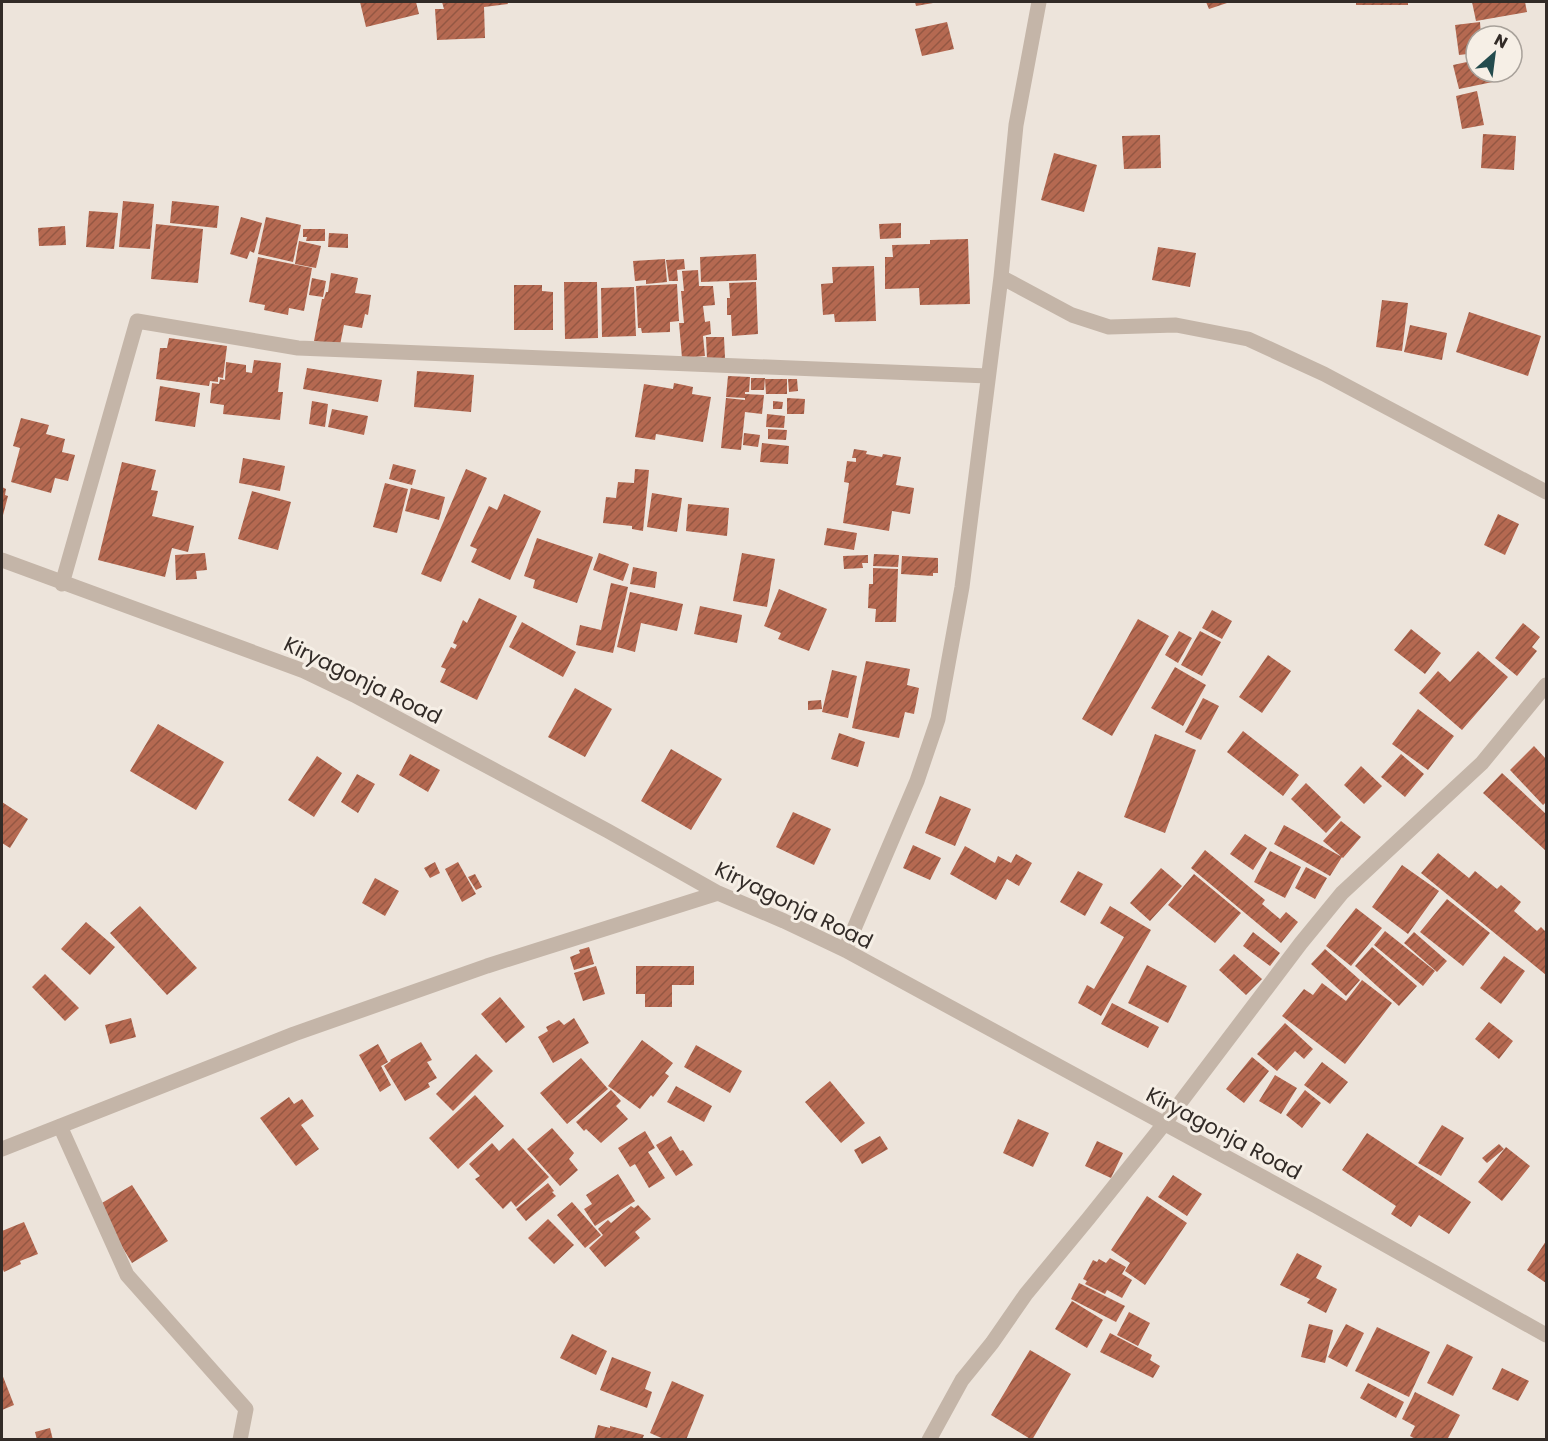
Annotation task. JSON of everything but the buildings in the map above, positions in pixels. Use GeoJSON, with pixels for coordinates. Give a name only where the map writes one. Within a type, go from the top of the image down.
{"type":"FeatureCollection","features":[{"type":"Feature","properties":{"kind":"street"},"geometry":{"type":"LineString","coordinates":[[845,951],[916,782],[938,719],[962,587],[1001,277],[1016,125],[1039,2]]}},
{"type":"Feature","properties":{"kind":"street"},"geometry":{"type":"LineString","coordinates":[[1001,277],[1072,315],[1109,327],[1176,325],[1248,339],[1324,374],[1546,492]]}},
{"type":"Feature","properties":{"kind":"street"},"geometry":{"type":"LineString","coordinates":[[63,584],[137,321],[298,348],[988,376]]}},
{"type":"Feature","properties":{"kind":"street","name":"Kiryagonja Road"},"geometry":{"type":"LineString","coordinates":[[2,560],[304,671],[354,695],[608,831],[718,893],[784,921],[845,951],[1305,1200],[1546,1335]]}},
{"type":"Feature","properties":{"kind":"street"},"geometry":{"type":"LineString","coordinates":[[928,1440],[962,1380],[992,1343],[1026,1294],[1164,1124],[1300,944],[1342,893],[1482,763],[1546,685]]}},
{"type":"Feature","properties":{"kind":"street"},"geometry":{"type":"LineString","coordinates":[[2,1149],[294,1034],[487,966],[718,893]]}},
{"type":"Feature","properties":{"kind":"street"},"geometry":{"type":"LineString","coordinates":[[60,1126],[127,1275],[246,1409],[240,1440]]}}]}
